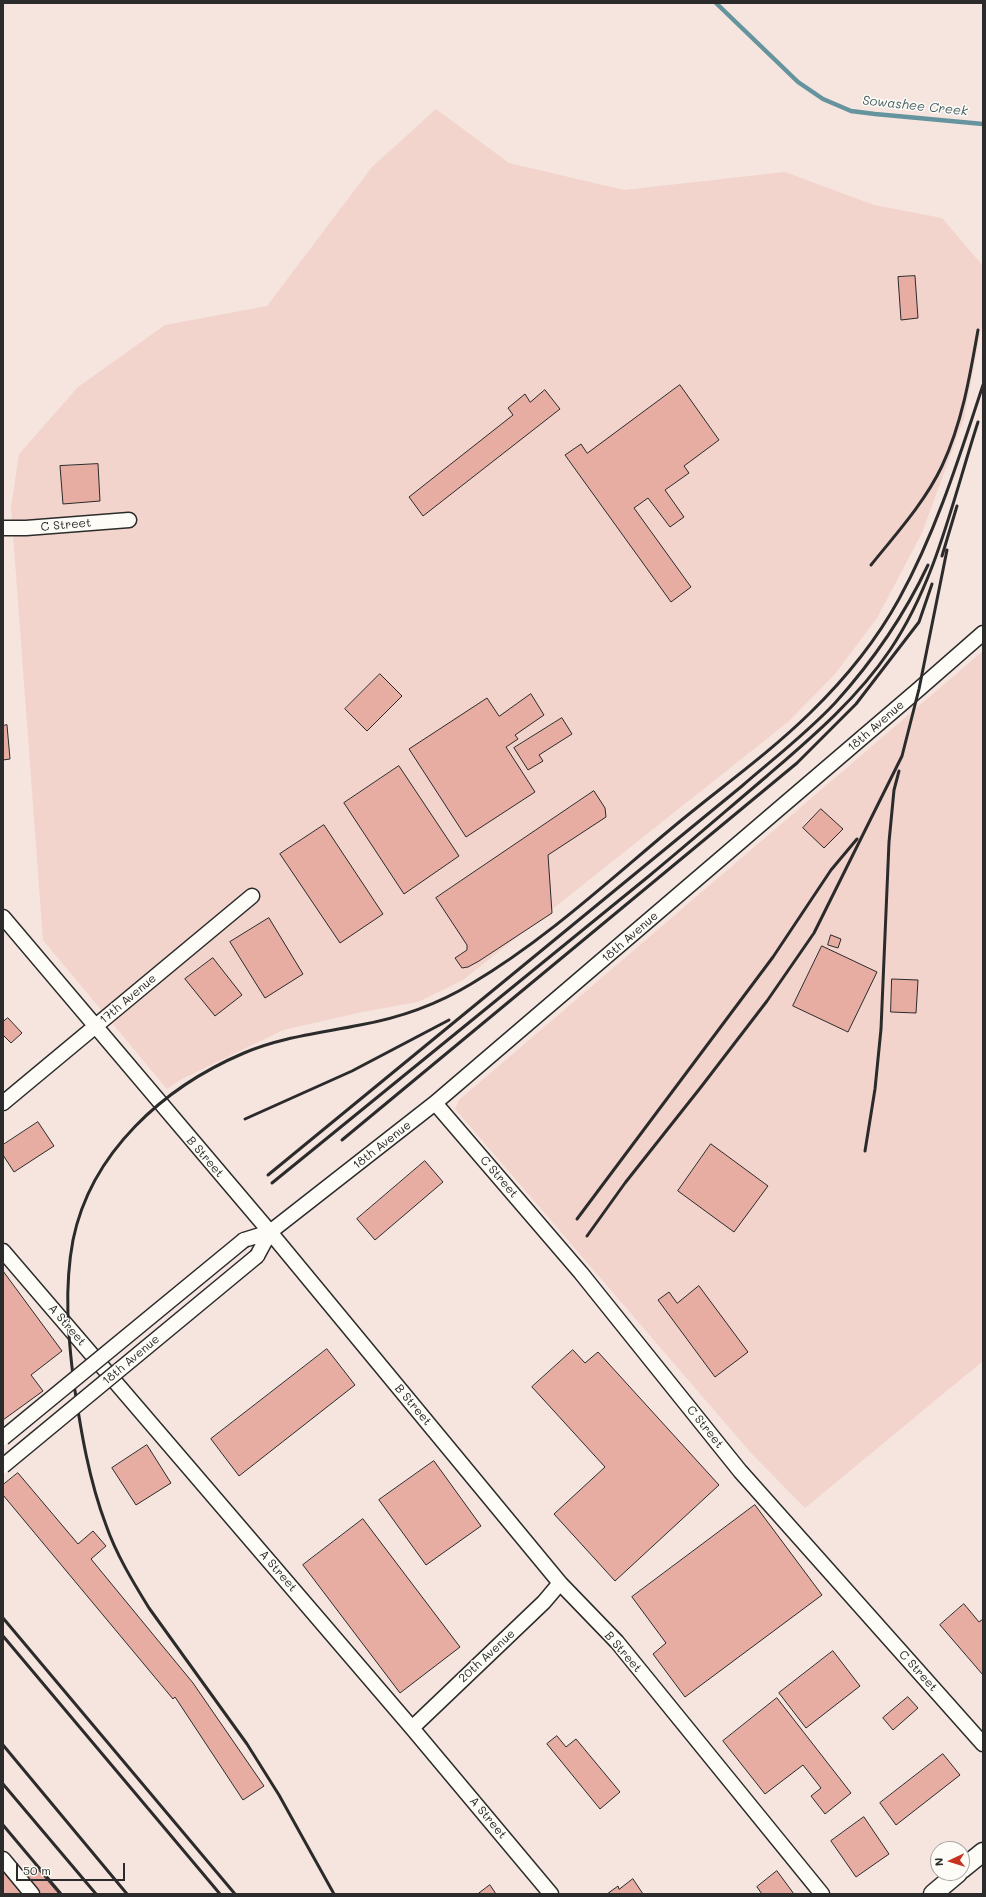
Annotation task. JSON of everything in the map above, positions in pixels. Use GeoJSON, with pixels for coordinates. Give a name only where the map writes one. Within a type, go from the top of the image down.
{"type":"FeatureCollection","features":[{"type":"Feature","properties":{"kind":"main road"},"geometry":{"type":"LineString","coordinates":[[970,1863],[983,1852]]}},
{"type":"Feature","properties":{"kind":"main road"},"geometry":{"type":"LineString","coordinates":[[933,1894],[948,1881]]}},
{"type":"Feature","properties":{"kind":"street","name":"C Street"},"geometry":{"type":"LineString","coordinates":[[3,528],[26,528],[129,520]]}},
{"type":"Feature","properties":{"kind":"street","name":"18th Avenue"},"geometry":{"type":"LineString","coordinates":[[3,1438],[244,1240],[270,1232],[435,1103],[907,700],[983,633]]}},
{"type":"Feature","properties":{"kind":"street","name":"17th Avenue"},"geometry":{"type":"LineString","coordinates":[[3,1103],[252,896]]}},
{"type":"Feature","properties":{"kind":"street","name":"B Street"},"geometry":{"type":"LineString","coordinates":[[3,917],[270,1232],[560,1583],[617,1642],[822,1894]]}},
{"type":"Feature","properties":{"kind":"street","name":"C Street"},"geometry":{"type":"LineString","coordinates":[[435,1103],[581,1273],[740,1471],[983,1744]]}},
{"type":"Feature","properties":{"kind":"street","name":"18th Avenue"},"geometry":{"type":"LineString","coordinates":[[3,1466],[257,1256],[270,1232]]}},
{"type":"Feature","properties":{"kind":"street","name":"A Street"},"geometry":{"type":"LineString","coordinates":[[3,1251],[412,1728],[551,1894]]}},
{"type":"Feature","properties":{"kind":"street","name":"20th Avenue"},"geometry":{"type":"LineString","coordinates":[[412,1728],[544,1602],[560,1583]]}},
{"type":"Feature","properties":{"kind":"street"},"geometry":{"type":"LineString","coordinates":[[3,1859],[32,1894]]}},
{"type":"Feature","properties":{"kind":"shaded area"},"geometry":{"type":"Polygon","coordinates":[[[436,109],[509,163],[624,190],[785,172],[874,205],[942,218],[983,266],[983,319],[964,418],[922,533],[877,618],[835,674],[788,722],[463,980],[418,1002],[362,1012],[283,1030],[180,1080],[167,1089],[43,940],[11,507],[19,454],[78,387],[165,325],[267,306],[372,167],[436,109]]]}},
{"type":"Feature","properties":{"kind":"shaded area"},"geometry":{"type":"Polygon","coordinates":[[[983,651],[983,1361],[805,1508],[751,1453],[455,1109],[459,1100],[983,651]]]}},
{"type":"Feature","properties":{"kind":"building"},"geometry":{"type":"Polygon","coordinates":[[[915,276],[918,318],[901,320],[898,277],[915,276]]]}},
{"type":"Feature","properties":{"kind":"building"},"geometry":{"type":"Polygon","coordinates":[[[680,385],[719,440],[684,466],[689,473],[665,490],[684,517],[670,527],[648,498],[634,508],[691,587],[671,602],[565,455],[581,444],[587,453],[680,385]]]}},
{"type":"Feature","properties":{"kind":"building"},"geometry":{"type":"Polygon","coordinates":[[[545,390],[560,409],[423,516],[409,497],[513,415],[508,408],[525,394],[530,402],[545,390]]]}},
{"type":"Feature","properties":{"kind":"building"},"geometry":{"type":"Polygon","coordinates":[[[98,464],[100,501],[63,504],[60,466],[98,464]]]}},
{"type":"Feature","properties":{"kind":"building"},"geometry":{"type":"Polygon","coordinates":[[[380,674],[402,696],[367,731],[345,709],[380,674]]]}},
{"type":"Feature","properties":{"kind":"building"},"geometry":{"type":"Polygon","coordinates":[[[531,694],[544,715],[515,735],[518,739],[506,747],[535,792],[466,837],[409,749],[487,698],[499,716],[531,694]]]}},
{"type":"Feature","properties":{"kind":"building"},"geometry":{"type":"Polygon","coordinates":[[[562,718],[572,734],[539,755],[543,761],[528,770],[514,748],[562,718]]]}},
{"type":"Feature","properties":{"kind":"building"},"geometry":{"type":"Polygon","coordinates":[[[7,725],[10,759],[3,760],[3,726],[7,725]]]}},
{"type":"Feature","properties":{"kind":"building"},"geometry":{"type":"Polygon","coordinates":[[[399,766],[459,856],[404,894],[344,803],[399,766]]]}},
{"type":"Feature","properties":{"kind":"building"},"geometry":{"type":"Polygon","coordinates":[[[594,791],[605,808],[606,817],[548,855],[552,913],[479,961],[468,967],[462,968],[455,958],[467,950],[467,945],[436,898],[594,791]]]}},
{"type":"Feature","properties":{"kind":"building"},"geometry":{"type":"Polygon","coordinates":[[[821,809],[843,829],[824,848],[803,828],[821,809]]]}},
{"type":"Feature","properties":{"kind":"building"},"geometry":{"type":"Polygon","coordinates":[[[324,825],[383,914],[340,943],[280,854],[324,825]]]}},
{"type":"Feature","properties":{"kind":"building"},"geometry":{"type":"Polygon","coordinates":[[[269,918],[303,974],[265,998],[230,942],[269,918]]]}},
{"type":"Feature","properties":{"kind":"building"},"geometry":{"type":"Polygon","coordinates":[[[831,935],[841,939],[838,948],[828,945],[831,935]]]}},
{"type":"Feature","properties":{"kind":"building"},"geometry":{"type":"Polygon","coordinates":[[[822,946],[877,972],[848,1032],[793,1006],[822,946]]]}},
{"type":"Feature","properties":{"kind":"building"},"geometry":{"type":"Polygon","coordinates":[[[213,958],[242,995],[215,1016],[185,979],[213,958]]]}},
{"type":"Feature","properties":{"kind":"building"},"geometry":{"type":"Polygon","coordinates":[[[892,979],[918,980],[916,1013],[891,1012],[892,979]]]}},
{"type":"Feature","properties":{"kind":"building"},"geometry":{"type":"Polygon","coordinates":[[[8,1018],[22,1033],[11,1043],[3,1035],[3,1022],[8,1018]]]}},
{"type":"Feature","properties":{"kind":"building"},"geometry":{"type":"Polygon","coordinates":[[[38,1122],[54,1146],[14,1172],[3,1155],[3,1145],[38,1122]]]}},
{"type":"Feature","properties":{"kind":"building"},"geometry":{"type":"Polygon","coordinates":[[[711,1144],[768,1186],[734,1232],[678,1191],[711,1144]]]}},
{"type":"Feature","properties":{"kind":"building"},"geometry":{"type":"Polygon","coordinates":[[[425,1161],[443,1182],[375,1240],[357,1219],[425,1161]]]}},
{"type":"Feature","properties":{"kind":"building"},"geometry":{"type":"Polygon","coordinates":[[[3,1271],[62,1351],[31,1375],[43,1391],[3,1420],[3,1271]]]}},
{"type":"Feature","properties":{"kind":"building"},"geometry":{"type":"Polygon","coordinates":[[[699,1286],[748,1352],[715,1377],[658,1300],[669,1292],[677,1303],[699,1286]]]}},
{"type":"Feature","properties":{"kind":"building"},"geometry":{"type":"Polygon","coordinates":[[[327,1349],[355,1385],[239,1476],[211,1439],[327,1349]]]}},
{"type":"Feature","properties":{"kind":"building"},"geometry":{"type":"Polygon","coordinates":[[[573,1350],[585,1363],[598,1352],[719,1485],[615,1581],[554,1514],[605,1467],[532,1387],[573,1350]]]}},
{"type":"Feature","properties":{"kind":"building"},"geometry":{"type":"Polygon","coordinates":[[[147,1445],[171,1483],[136,1505],[112,1468],[147,1445]]]}},
{"type":"Feature","properties":{"kind":"building"},"geometry":{"type":"Polygon","coordinates":[[[434,1461],[481,1526],[426,1565],[379,1500],[434,1461]]]}},
{"type":"Feature","properties":{"kind":"building"},"geometry":{"type":"Polygon","coordinates":[[[18,1473],[78,1544],[93,1531],[106,1546],[91,1559],[193,1683],[264,1786],[243,1800],[175,1697],[173,1699],[3,1495],[3,1485],[18,1473]]]}},
{"type":"Feature","properties":{"kind":"building"},"geometry":{"type":"Polygon","coordinates":[[[755,1505],[822,1595],[685,1697],[653,1654],[666,1643],[632,1597],[755,1505]]]}},
{"type":"Feature","properties":{"kind":"building"},"geometry":{"type":"Polygon","coordinates":[[[363,1519],[460,1647],[400,1693],[303,1565],[363,1519]]]}},
{"type":"Feature","properties":{"kind":"building"},"geometry":{"type":"Polygon","coordinates":[[[964,1604],[979,1622],[983,1619],[983,1675],[940,1625],[964,1604]]]}},
{"type":"Feature","properties":{"kind":"building"},"geometry":{"type":"Polygon","coordinates":[[[833,1651],[860,1686],[806,1728],[779,1693],[833,1651]]]}},
{"type":"Feature","properties":{"kind":"building"},"geometry":{"type":"Polygon","coordinates":[[[908,1697],[918,1708],[893,1730],[883,1718],[908,1697]]]}},
{"type":"Feature","properties":{"kind":"building"},"geometry":{"type":"Polygon","coordinates":[[[777,1698],[851,1793],[825,1814],[811,1796],[821,1788],[803,1765],[765,1794],[723,1741],[777,1698]]]}},
{"type":"Feature","properties":{"kind":"building"},"geometry":{"type":"Polygon","coordinates":[[[557,1736],[566,1747],[576,1739],[620,1792],[600,1809],[547,1744],[557,1736]]]}},
{"type":"Feature","properties":{"kind":"building"},"geometry":{"type":"Polygon","coordinates":[[[943,1754],[960,1775],[896,1825],[880,1803],[943,1754]]]}},
{"type":"Feature","properties":{"kind":"building"},"geometry":{"type":"Polygon","coordinates":[[[864,1817],[889,1854],[856,1877],[831,1841],[864,1817]]]}},
{"type":"Feature","properties":{"kind":"building"},"geometry":{"type":"Polygon","coordinates":[[[3,1865],[16,1881],[35,1866],[59,1894],[3,1894],[3,1865]]]}},
{"type":"Feature","properties":{"kind":"building"},"geometry":{"type":"Polygon","coordinates":[[[777,1871],[794,1894],[762,1894],[757,1887],[777,1871]]]}},
{"type":"Feature","properties":{"kind":"building"},"geometry":{"type":"Polygon","coordinates":[[[633,1879],[643,1894],[607,1894],[618,1886],[619,1889],[633,1879]]]}},
{"type":"Feature","properties":{"kind":"building"},"geometry":{"type":"Polygon","coordinates":[[[490,1885],[496,1894],[478,1894],[490,1885]]]}},
{"type":"Feature","properties":{"kind":"waterway","name":"Sowashee Creek"},"geometry":{"type":"LineString","coordinates":[[716,3],[798,82],[823,99],[851,111],[983,124]]}},
{"type":"Feature","properties":{"kind":"railway"},"geometry":{"type":"LineString","coordinates":[[871,565],[919,505],[942,466],[960,416],[978,330]]}},
{"type":"Feature","properties":{"kind":"railway"},"geometry":{"type":"LineString","coordinates":[[334,1894],[279,1795],[247,1744],[149,1608],[131,1578],[110,1536],[90,1473],[74,1384],[70,1348],[68,1312],[70,1258],[73,1240],[82,1208],[96,1178],[114,1151],[135,1126],[159,1104],[186,1084],[214,1067],[244,1053],[272,1043],[375,1022],[404,1014],[432,1004],[471,984],[523,950],[572,913],[684,818],[793,729],[847,674],[870,645],[899,599],[936,521],[956,467],[983,385]]}},
{"type":"Feature","properties":{"kind":"railway"},"geometry":{"type":"LineString","coordinates":[[272,1183],[664,864],[800,747],[833,717],[863,685],[890,650],[920,597],[942,539],[978,422]]}},
{"type":"Feature","properties":{"kind":"railway"},"geometry":{"type":"LineString","coordinates":[[942,556],[957,506]]}},
{"type":"Feature","properties":{"kind":"railway"},"geometry":{"type":"LineString","coordinates":[[587,1236],[625,1183],[767,1001],[814,933],[902,756],[919,689],[947,550]]}},
{"type":"Feature","properties":{"kind":"railway"},"geometry":{"type":"LineString","coordinates":[[268,1175],[742,786],[813,725],[849,687],[875,654],[909,602],[928,565]]}},
{"type":"Feature","properties":{"kind":"railway"},"geometry":{"type":"LineString","coordinates":[[342,1140],[797,763],[856,704],[919,622],[932,584]]}},
{"type":"Feature","properties":{"kind":"railway"},"geometry":{"type":"LineString","coordinates":[[865,1151],[875,1089],[881,1029],[889,842],[894,790],[899,771]]}},
{"type":"Feature","properties":{"kind":"railway"},"geometry":{"type":"LineString","coordinates":[[577,1219],[773,957],[831,870],[857,839]]}},
{"type":"Feature","properties":{"kind":"railway"},"geometry":{"type":"LineString","coordinates":[[245,1119],[352,1071],[449,1020]]}},
{"type":"Feature","properties":{"kind":"railway"},"geometry":{"type":"LineString","coordinates":[[3,1618],[235,1894]]}},
{"type":"Feature","properties":{"kind":"railway"},"geometry":{"type":"LineString","coordinates":[[3,1636],[220,1894]]}},
{"type":"Feature","properties":{"kind":"railway"},"geometry":{"type":"LineString","coordinates":[[3,1745],[127,1894]]}},
{"type":"Feature","properties":{"kind":"railway"},"geometry":{"type":"LineString","coordinates":[[3,1784],[96,1894]]}},
{"type":"Feature","properties":{"kind":"railway"},"geometry":{"type":"LineString","coordinates":[[3,1825],[61,1894]]}}]}
